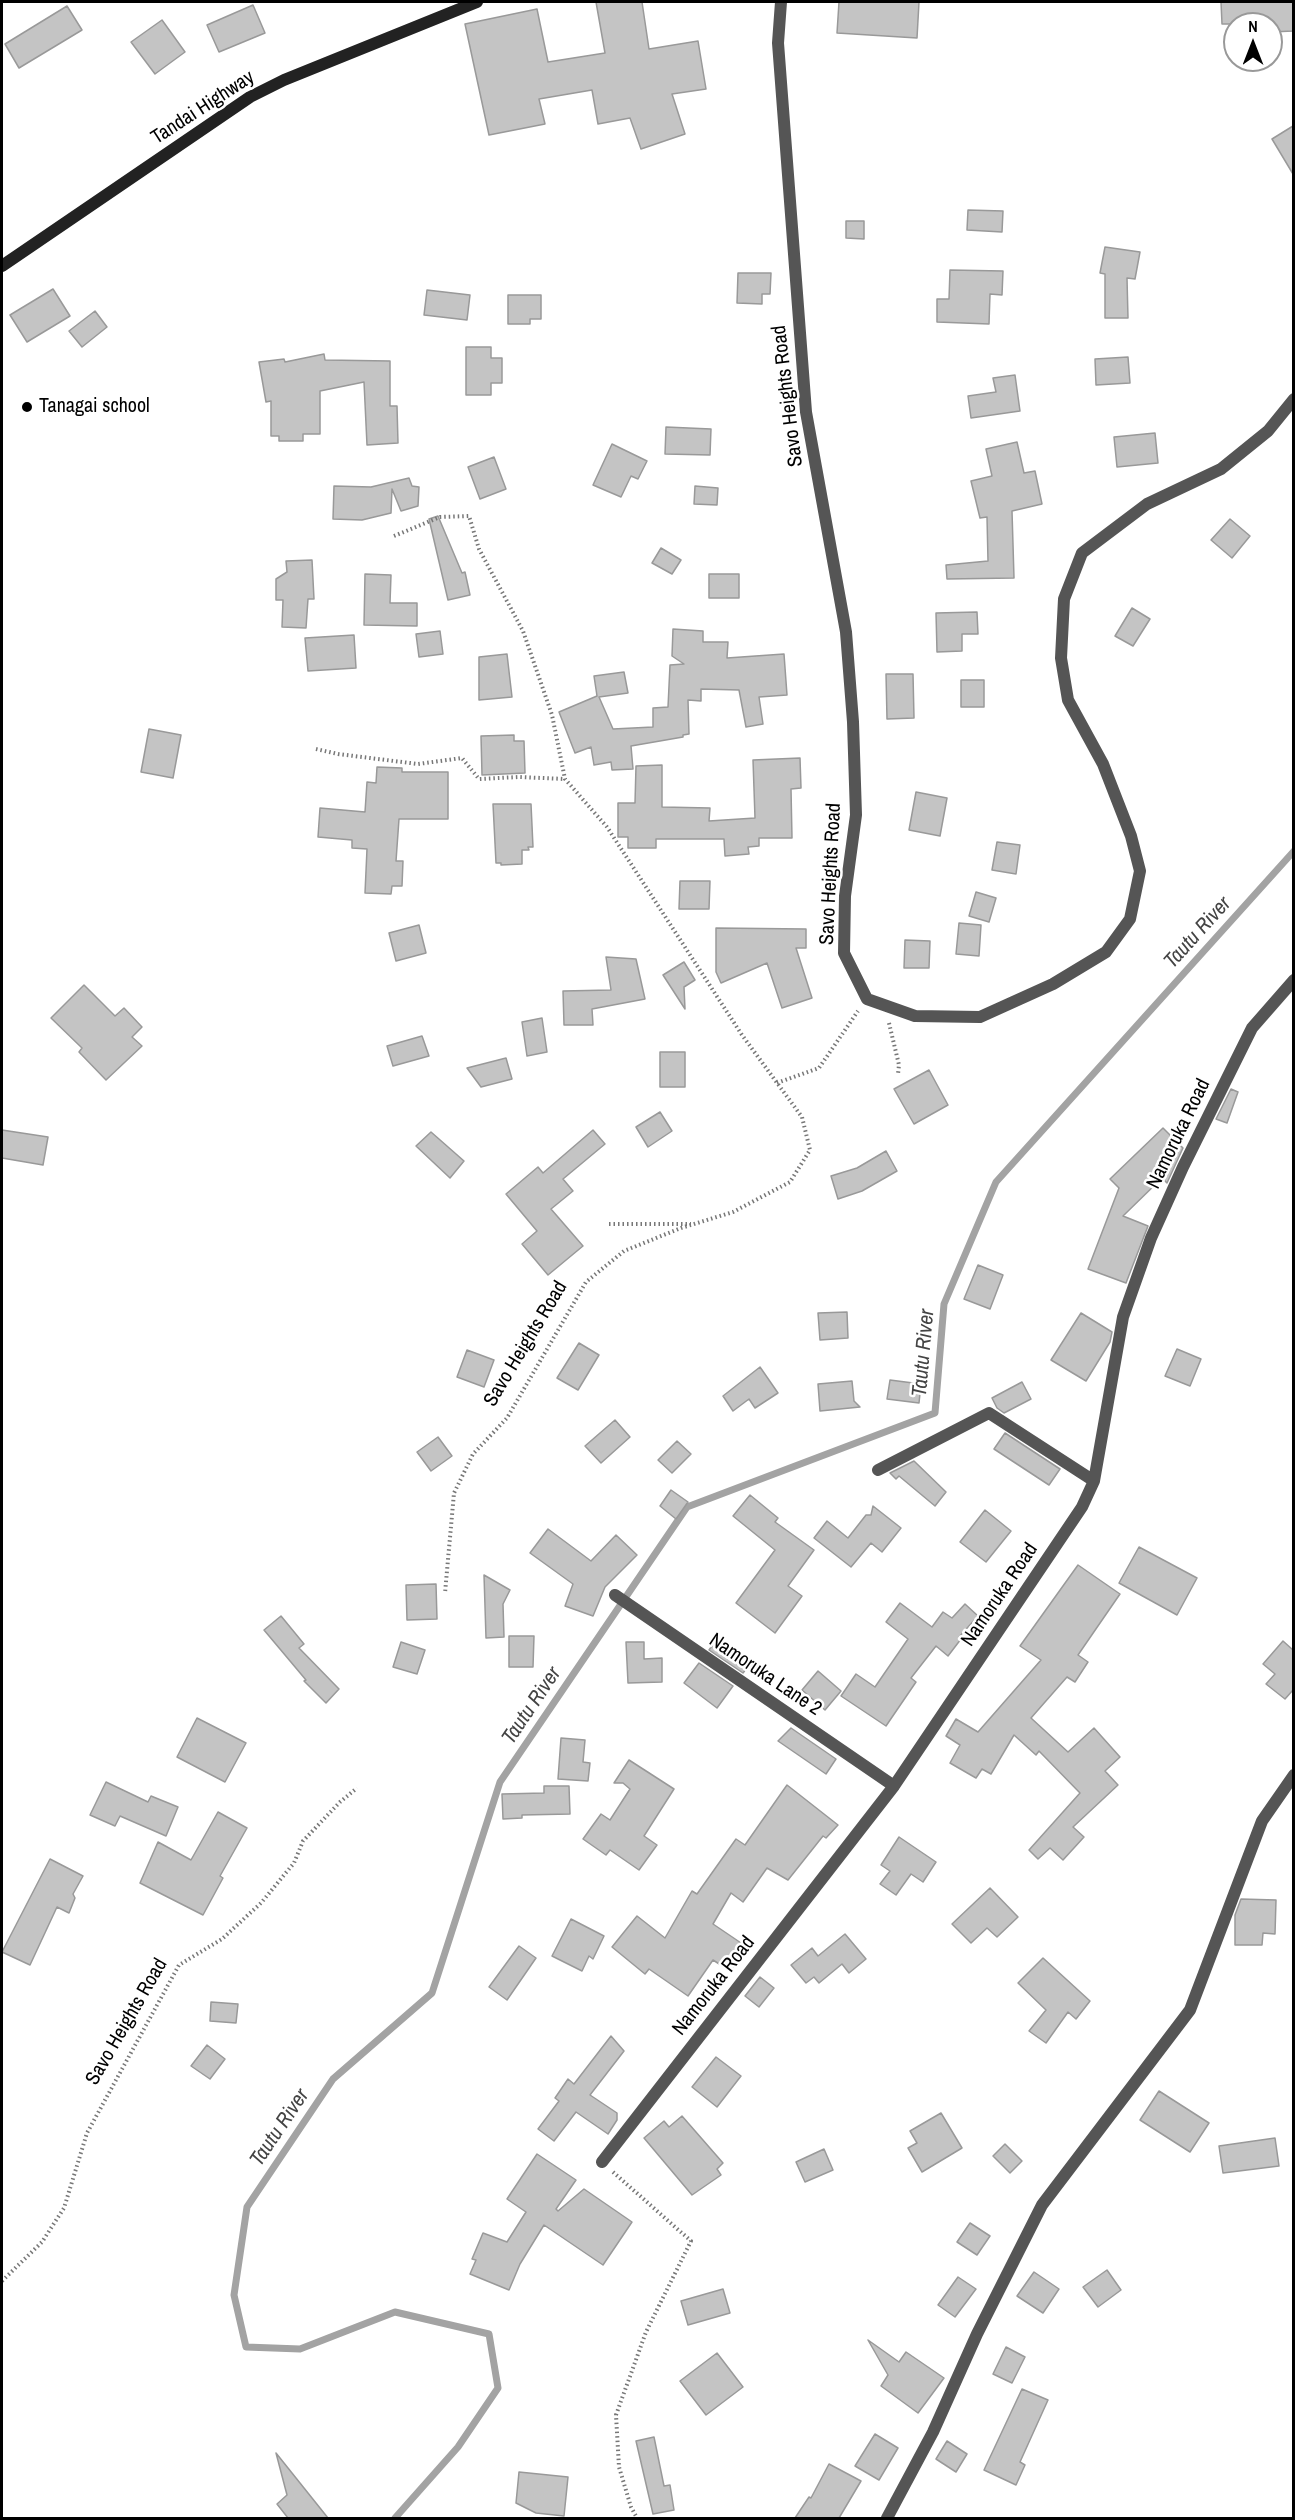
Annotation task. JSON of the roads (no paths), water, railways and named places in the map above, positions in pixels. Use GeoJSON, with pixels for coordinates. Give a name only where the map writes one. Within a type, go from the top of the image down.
{"type":"FeatureCollection","features":[{"type":"Feature","properties":{"kind":"main road","name":"Tandai Highway"},"geometry":{"type":"LineString","coordinates":[[2,266],[250,98],[284,80],[477,2]]}},
{"type":"Feature","properties":{"kind":"street","name":"Savo Heights Road"},"geometry":{"type":"LineString","coordinates":[[781,2],[778,43],[806,412],[846,632],[853,723],[856,815],[845,896],[844,953],[867,999],[915,1016],[980,1017],[1053,984],[1106,952],[1130,919],[1140,871],[1131,836],[1103,764],[1068,700],[1061,658],[1064,599],[1082,552],[1147,504],[1221,469],[1268,431],[1293,399]]}},
{"type":"Feature","properties":{"kind":"street","name":"Namoruka Road"},"geometry":{"type":"LineString","coordinates":[[602,2162],[894,1786],[1075,1519],[1094,1481],[1123,1317],[1151,1238],[1183,1167],[1252,1028],[1293,980]]}},
{"type":"Feature","properties":{"kind":"street"},"geometry":{"type":"LineString","coordinates":[[878,1470],[989,1413],[1094,1481]]}},
{"type":"Feature","properties":{"kind":"street","name":"Namoruka Lane 2"},"geometry":{"type":"LineString","coordinates":[[615,1595],[894,1786]]}},
{"type":"Feature","properties":{"kind":"street"},"geometry":{"type":"LineString","coordinates":[[887,2518],[933,2432],[977,2334],[1042,2205],[1190,2010],[1262,1821],[1293,1774]]}},
{"type":"Feature","properties":{"kind":"waterway","name":"Tautu River"},"geometry":{"type":"LineString","coordinates":[[395,2518],[458,2447],[498,2388],[489,2334],[395,2312],[300,2349],[246,2347],[234,2295],[247,2207],[333,2079],[432,1993],[500,1782],[687,1507],[935,1413],[944,1304],[996,1182],[1294,851]]}},
{"type":"Feature","properties":{"kind":"place","name":"Tanagai school"},"geometry":{"type":"Point","coordinates":[27,407]}}]}
